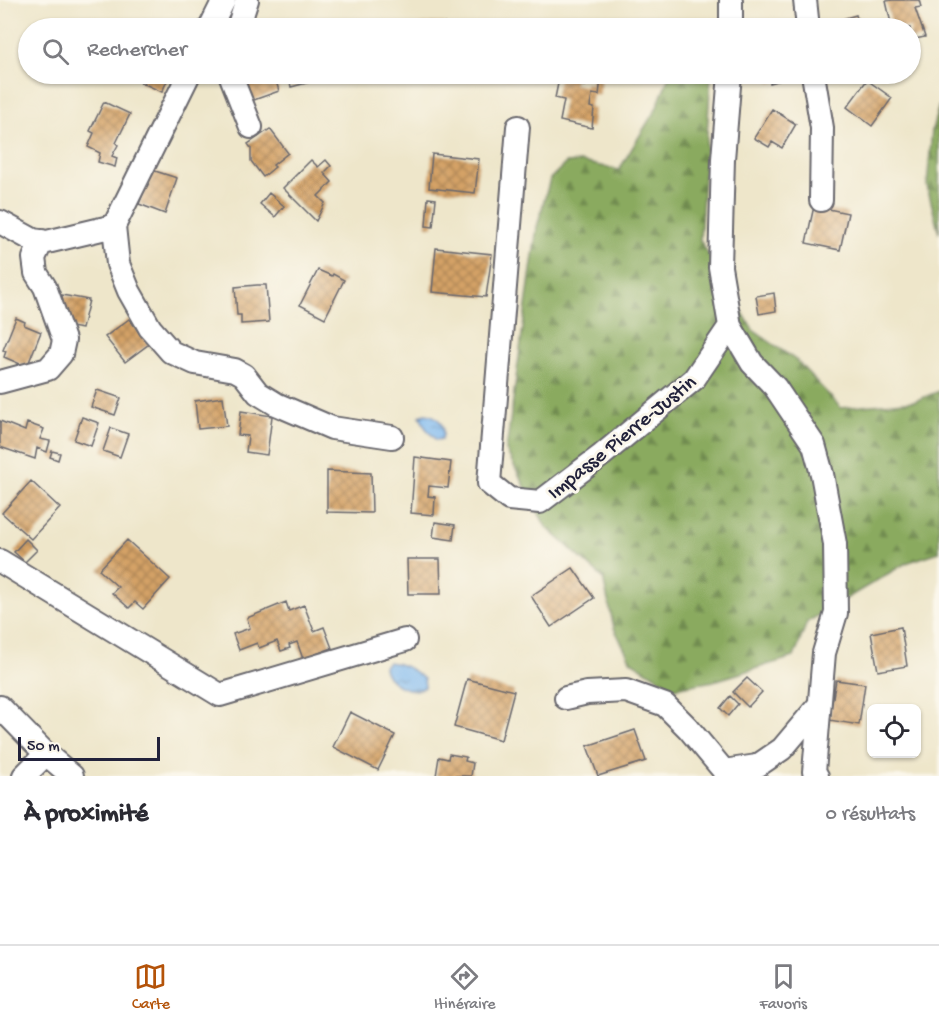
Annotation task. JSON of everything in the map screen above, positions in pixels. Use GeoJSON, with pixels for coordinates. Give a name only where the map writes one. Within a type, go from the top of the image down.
{"type":"FeatureCollection","features":[{"type":"Feature","properties":{"kind":"street"},"geometry":{"type":"LineString","coordinates":[[215,18],[224,0]]}},
{"type":"Feature","properties":{"kind":"street"},"geometry":{"type":"LineString","coordinates":[[241,18],[247,0]]}},
{"type":"Feature","properties":{"kind":"street"},"geometry":{"type":"LineString","coordinates":[[731,0],[731,18]]}},
{"type":"Feature","properties":{"kind":"street"},"geometry":{"type":"LineString","coordinates":[[805,0],[807,18]]}},
{"type":"Feature","properties":{"kind":"street"},"geometry":{"type":"LineString","coordinates":[[184,84],[114,226],[118,264],[129,291],[150,328],[171,352],[195,363],[235,370],[244,375],[258,393],[276,404],[332,428],[392,437]]}},
{"type":"Feature","properties":{"kind":"street"},"geometry":{"type":"LineString","coordinates":[[233,84],[251,127]]}},
{"type":"Feature","properties":{"kind":"street"},"geometry":{"type":"LineString","coordinates":[[729,84],[723,159],[720,267],[730,326],[752,363],[775,387],[814,445],[822,474],[835,544],[836,613],[824,653],[814,772],[817,776]]}},
{"type":"Feature","properties":{"kind":"street"},"geometry":{"type":"LineString","coordinates":[[815,84],[822,128],[821,200]]}},
{"type":"Feature","properties":{"kind":"street","name":"Impasse Pierre-Justin"},"geometry":{"type":"LineString","coordinates":[[518,127],[489,483],[509,499],[540,502],[602,455],[694,379],[730,326]]}},
{"type":"Feature","properties":{"kind":"street"},"geometry":{"type":"LineString","coordinates":[[0,222],[33,240],[47,242],[114,226]]}},
{"type":"Feature","properties":{"kind":"street"},"geometry":{"type":"LineString","coordinates":[[0,382],[48,369],[61,354],[64,340],[45,287],[36,273],[34,258],[42,241]]}},
{"type":"Feature","properties":{"kind":"street"},"geometry":{"type":"LineString","coordinates":[[0,561],[220,695],[405,640]]}},
{"type":"Feature","properties":{"kind":"street"},"geometry":{"type":"LineString","coordinates":[[566,698],[588,693],[626,691],[665,705],[688,728],[724,771],[757,766],[782,749],[819,705]]}},
{"type":"Feature","properties":{"kind":"street"},"geometry":{"type":"LineString","coordinates":[[0,707],[46,754],[72,776]]}},
{"type":"Feature","properties":{"kind":"street"},"geometry":{"type":"LineString","coordinates":[[24,776],[46,754]]}},
{"type":"Feature","properties":{"kind":"green space"},"geometry":{"type":"Polygon","coordinates":[[[666,84],[710,84],[700,240],[753,330],[797,361],[841,408],[915,401],[939,391],[939,552],[906,563],[807,622],[794,657],[714,681],[674,688],[631,661],[614,628],[603,578],[546,527],[506,450],[537,227],[550,179],[566,163],[582,162],[619,170],[657,107],[666,84]]]}},
{"type":"Feature","properties":{"kind":"green space"},"geometry":{"type":"Polygon","coordinates":[[[939,105],[939,233],[927,186],[932,130],[939,105]]]}},
{"type":"Feature","properties":{"kind":"water"},"geometry":{"type":"Polygon","coordinates":[[[425,414],[438,419],[443,430],[442,439],[436,440],[425,427],[420,416],[425,414]]]}},
{"type":"Feature","properties":{"kind":"water"},"geometry":{"type":"Polygon","coordinates":[[[388,662],[403,665],[416,672],[424,679],[425,687],[406,689],[393,682],[385,672],[384,666],[388,662]]]}},
{"type":"Feature","properties":{"kind":"building"},"geometry":{"type":"Polygon","coordinates":[[[919,0],[921,7],[915,8],[918,18],[890,18],[886,1],[919,0]]]}},
{"type":"Feature","properties":{"kind":"building"},"geometry":{"type":"Polygon","coordinates":[[[921,25],[925,37],[921,38],[921,25]]]}},
{"type":"Feature","properties":{"kind":"building"},"geometry":{"type":"Polygon","coordinates":[[[144,84],[166,84],[162,92],[144,84]]]}},
{"type":"Feature","properties":{"kind":"building"},"geometry":{"type":"Polygon","coordinates":[[[246,84],[277,84],[279,91],[251,101],[246,84]]]}},
{"type":"Feature","properties":{"kind":"building"},"geometry":{"type":"Polygon","coordinates":[[[558,84],[585,86],[585,84],[600,84],[599,95],[592,94],[590,107],[594,108],[592,128],[560,121],[564,100],[555,98],[558,84]]]}},
{"type":"Feature","properties":{"kind":"building"},"geometry":{"type":"Polygon","coordinates":[[[864,84],[873,84],[892,98],[872,126],[847,107],[864,84]]]}},
{"type":"Feature","properties":{"kind":"building"},"geometry":{"type":"Polygon","coordinates":[[[104,102],[130,114],[112,156],[117,158],[115,167],[98,162],[100,153],[88,147],[94,133],[90,131],[104,102]]]}},
{"type":"Feature","properties":{"kind":"building"},"geometry":{"type":"Polygon","coordinates":[[[772,109],[796,124],[782,148],[772,142],[769,147],[754,138],[772,109]]]}},
{"type":"Feature","properties":{"kind":"building"},"geometry":{"type":"Polygon","coordinates":[[[270,129],[288,153],[263,177],[251,161],[251,148],[248,144],[270,129]]]}},
{"type":"Feature","properties":{"kind":"building"},"geometry":{"type":"Polygon","coordinates":[[[432,154],[479,159],[475,193],[429,188],[432,154]]]}},
{"type":"Feature","properties":{"kind":"building"},"geometry":{"type":"Polygon","coordinates":[[[311,160],[318,167],[326,160],[331,166],[324,173],[332,182],[318,196],[325,203],[316,221],[283,188],[311,160]]]}},
{"type":"Feature","properties":{"kind":"building"},"geometry":{"type":"Polygon","coordinates":[[[152,170],[177,178],[165,214],[139,204],[152,170]]]}},
{"type":"Feature","properties":{"kind":"building"},"geometry":{"type":"Polygon","coordinates":[[[269,193],[284,206],[275,217],[260,204],[269,193]]]}},
{"type":"Feature","properties":{"kind":"building"},"geometry":{"type":"Polygon","coordinates":[[[428,198],[436,199],[433,227],[426,226],[428,198]]]}},
{"type":"Feature","properties":{"kind":"building"},"geometry":{"type":"Polygon","coordinates":[[[814,206],[848,213],[840,250],[806,243],[814,206]]]}},
{"type":"Feature","properties":{"kind":"building"},"geometry":{"type":"Polygon","coordinates":[[[436,248],[492,254],[486,297],[432,292],[436,248]]]}},
{"type":"Feature","properties":{"kind":"building"},"geometry":{"type":"Polygon","coordinates":[[[318,270],[344,280],[325,318],[300,305],[318,270]]]}},
{"type":"Feature","properties":{"kind":"building"},"geometry":{"type":"Polygon","coordinates":[[[266,285],[269,322],[241,324],[241,315],[237,315],[235,287],[266,285]]]}},
{"type":"Feature","properties":{"kind":"building"},"geometry":{"type":"Polygon","coordinates":[[[774,293],[776,311],[759,314],[756,296],[774,293]]]}},
{"type":"Feature","properties":{"kind":"building"},"geometry":{"type":"Polygon","coordinates":[[[62,295],[89,300],[82,329],[65,326],[62,295]]]}},
{"type":"Feature","properties":{"kind":"building"},"geometry":{"type":"Polygon","coordinates":[[[16,318],[25,322],[24,325],[41,332],[27,367],[4,357],[6,351],[3,350],[16,318]]]}},
{"type":"Feature","properties":{"kind":"building"},"geometry":{"type":"Polygon","coordinates":[[[129,319],[149,344],[125,362],[105,337],[129,319]]]}},
{"type":"Feature","properties":{"kind":"building"},"geometry":{"type":"Polygon","coordinates":[[[97,390],[121,398],[115,415],[91,407],[97,390]]]}},
{"type":"Feature","properties":{"kind":"building"},"geometry":{"type":"Polygon","coordinates":[[[223,397],[227,426],[198,429],[195,401],[223,397]]]}},
{"type":"Feature","properties":{"kind":"building"},"geometry":{"type":"Polygon","coordinates":[[[241,411],[272,416],[267,455],[246,452],[248,436],[238,435],[241,411]]]}},
{"type":"Feature","properties":{"kind":"building"},"geometry":{"type":"Polygon","coordinates":[[[82,417],[99,423],[91,446],[74,440],[82,417]]]}},
{"type":"Feature","properties":{"kind":"building"},"geometry":{"type":"Polygon","coordinates":[[[0,421],[25,431],[27,423],[44,429],[40,439],[50,441],[47,452],[37,448],[35,459],[0,447],[0,421]]]}},
{"type":"Feature","properties":{"kind":"building"},"geometry":{"type":"Polygon","coordinates":[[[111,428],[128,434],[120,457],[103,451],[111,428]]]}},
{"type":"Feature","properties":{"kind":"building"},"geometry":{"type":"Polygon","coordinates":[[[52,451],[60,453],[58,460],[50,457],[52,451]]]}},
{"type":"Feature","properties":{"kind":"building"},"geometry":{"type":"Polygon","coordinates":[[[415,457],[451,462],[448,488],[429,486],[428,496],[435,497],[434,515],[411,513],[415,457]]]}},
{"type":"Feature","properties":{"kind":"building"},"geometry":{"type":"Polygon","coordinates":[[[327,471],[371,473],[372,513],[327,512],[327,471]]]}},
{"type":"Feature","properties":{"kind":"building"},"geometry":{"type":"Polygon","coordinates":[[[31,481],[60,508],[31,539],[2,513],[31,481]]]}},
{"type":"Feature","properties":{"kind":"building"},"geometry":{"type":"Polygon","coordinates":[[[435,522],[455,525],[453,540],[433,537],[435,522]]]}},
{"type":"Feature","properties":{"kind":"building"},"geometry":{"type":"Polygon","coordinates":[[[26,539],[37,550],[25,562],[14,552],[26,539]]]}},
{"type":"Feature","properties":{"kind":"building"},"geometry":{"type":"Polygon","coordinates":[[[127,540],[170,579],[143,609],[135,602],[129,608],[112,593],[118,587],[99,570],[127,540]]]}},
{"type":"Feature","properties":{"kind":"building"},"geometry":{"type":"Polygon","coordinates":[[[407,559],[440,559],[441,594],[408,594],[407,559]]]}},
{"type":"Feature","properties":{"kind":"building"},"geometry":{"type":"Polygon","coordinates":[[[573,568],[594,598],[551,627],[531,596],[573,568]]]}},
{"type":"Feature","properties":{"kind":"building"},"geometry":{"type":"Polygon","coordinates":[[[286,602],[289,611],[304,605],[314,631],[324,627],[332,648],[303,659],[297,642],[281,651],[277,641],[259,648],[257,643],[239,650],[233,634],[250,628],[247,618],[286,602]]]}},
{"type":"Feature","properties":{"kind":"building"},"geometry":{"type":"Polygon","coordinates":[[[901,627],[907,666],[878,671],[871,633],[901,627]]]}},
{"type":"Feature","properties":{"kind":"building"},"geometry":{"type":"Polygon","coordinates":[[[747,678],[762,692],[748,707],[733,692],[747,678]]]}},
{"type":"Feature","properties":{"kind":"building"},"geometry":{"type":"Polygon","coordinates":[[[467,679],[514,691],[501,740],[454,727],[467,679]]]}},
{"type":"Feature","properties":{"kind":"building"},"geometry":{"type":"Polygon","coordinates":[[[836,680],[865,684],[859,725],[829,720],[836,680]]]}},
{"type":"Feature","properties":{"kind":"building"},"geometry":{"type":"Polygon","coordinates":[[[730,696],[738,704],[728,716],[720,708],[730,696]]]}},
{"type":"Feature","properties":{"kind":"building"},"geometry":{"type":"Polygon","coordinates":[[[350,712],[395,735],[378,770],[333,747],[350,712]]]}},
{"type":"Feature","properties":{"kind":"building"},"geometry":{"type":"Polygon","coordinates":[[[635,730],[646,761],[598,776],[587,746],[635,730]]]}},
{"type":"Feature","properties":{"kind":"building"},"geometry":{"type":"Polygon","coordinates":[[[449,754],[466,757],[465,761],[473,763],[471,776],[436,776],[439,757],[448,759],[449,754]]]}}]}
